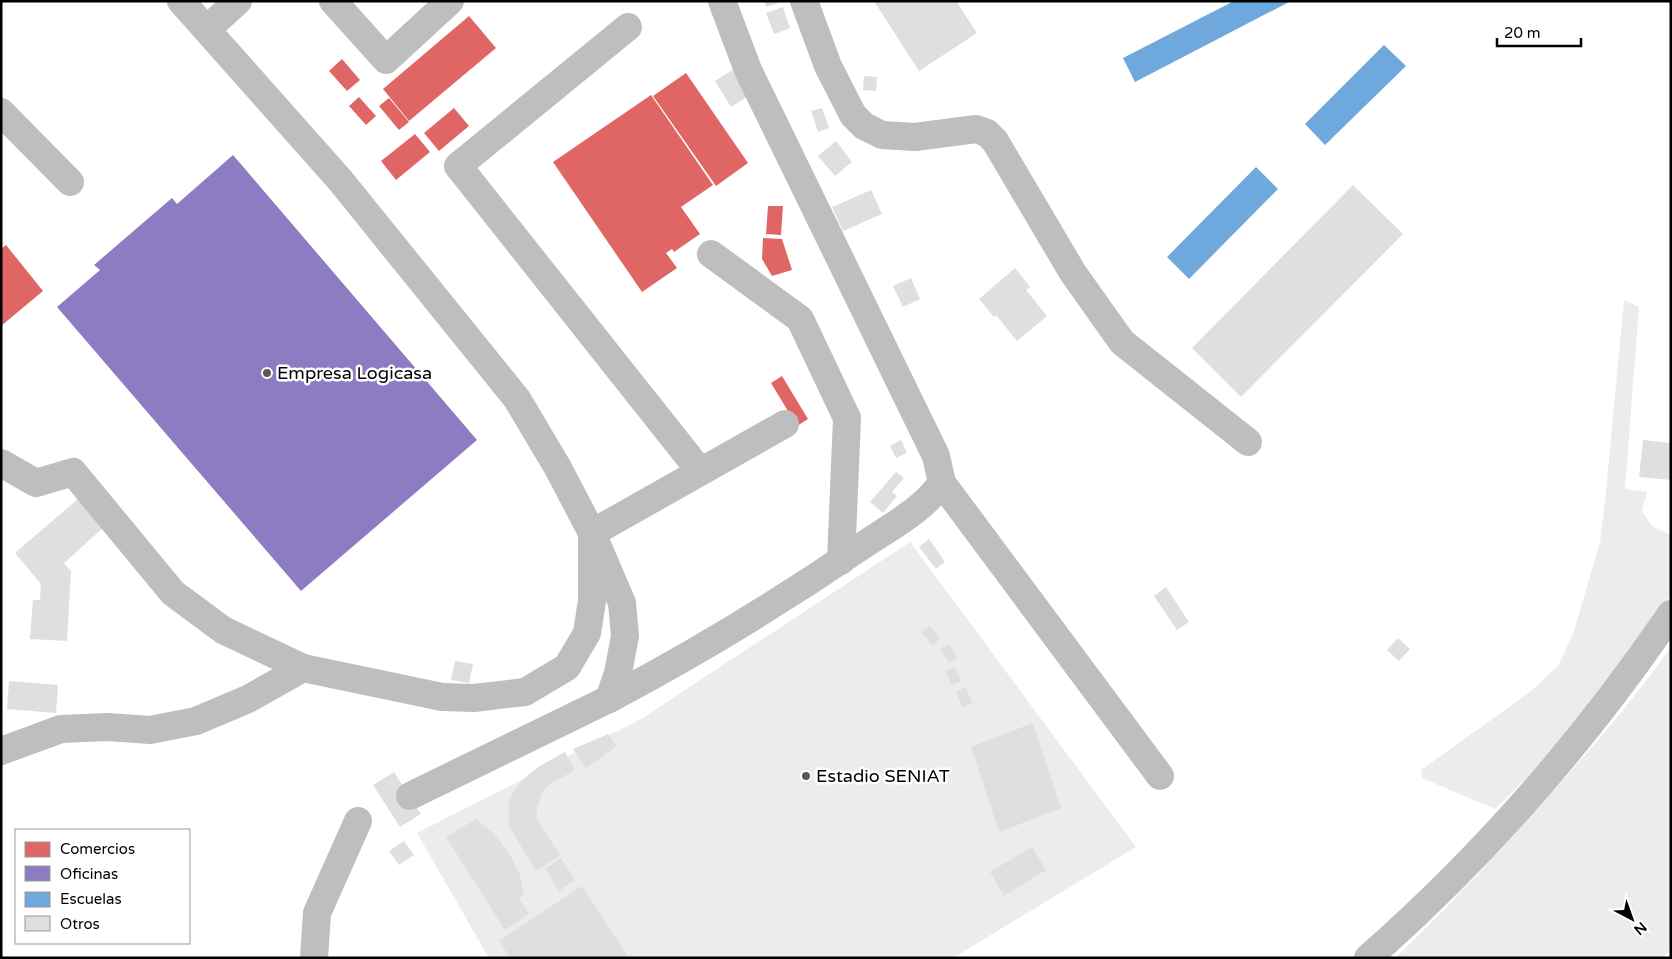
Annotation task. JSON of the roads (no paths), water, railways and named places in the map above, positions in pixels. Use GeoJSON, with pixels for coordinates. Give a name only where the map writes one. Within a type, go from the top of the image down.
{"type":"FeatureCollection","features":[{"type":"Feature","properties":{"kind":"lane"},"geometry":{"type":"LineString","coordinates":[[182,1],[340,180],[517,399],[558,468],[592,533],[622,603],[625,636],[618,674],[608,699]]}},
{"type":"Feature","properties":{"kind":"lane"},"geometry":{"type":"LineString","coordinates":[[207,29],[238,1]]}},
{"type":"Feature","properties":{"kind":"lane"},"geometry":{"type":"LineString","coordinates":[[334,1],[386,60],[450,1]]}},
{"type":"Feature","properties":{"kind":"lane"},"geometry":{"type":"LineString","coordinates":[[722,1],[748,70],[936,456],[942,483],[1160,776]]}},
{"type":"Feature","properties":{"kind":"lane"},"geometry":{"type":"LineString","coordinates":[[804,1],[828,66],[853,115],[864,126],[882,135],[915,137],[976,129],[987,133],[995,141],[1073,273],[1122,342],[1248,442]]}},
{"type":"Feature","properties":{"kind":"lane"},"geometry":{"type":"LineString","coordinates":[[628,27],[458,166],[700,471]]}},
{"type":"Feature","properties":{"kind":"lane"},"geometry":{"type":"LineString","coordinates":[[1,112],[70,182]]}},
{"type":"Feature","properties":{"kind":"lane"},"geometry":{"type":"LineString","coordinates":[[711,254],[800,319],[847,418],[841,561]]}},
{"type":"Feature","properties":{"kind":"lane"},"geometry":{"type":"LineString","coordinates":[[592,533],[785,424]]}},
{"type":"Feature","properties":{"kind":"lane"},"geometry":{"type":"LineString","coordinates":[[1,463],[36,482],[73,472],[173,592],[223,630],[303,668],[442,697],[474,698],[525,692],[567,667],[587,633],[592,601],[592,533]]}},
{"type":"Feature","properties":{"kind":"lane"},"geometry":{"type":"LineString","coordinates":[[410,796],[608,699],[689,656],[841,561],[930,500],[942,483]]}},
{"type":"Feature","properties":{"kind":"lane"},"geometry":{"type":"LineString","coordinates":[[1368,958],[1415,917],[1517,809],[1598,716],[1671,614]]}},
{"type":"Feature","properties":{"kind":"lane"},"geometry":{"type":"LineString","coordinates":[[1,751],[61,729],[108,727],[150,730],[196,721],[248,699],[303,668]]}},
{"type":"Feature","properties":{"kind":"lane"},"geometry":{"type":"LineString","coordinates":[[314,958],[317,913],[358,821]]}},
{"type":"Feature","properties":{"kind":"place","name":"Empresa Logicasa"},"geometry":{"type":"Point","coordinates":[267,373]}},
{"type":"Feature","properties":{"kind":"place","name":"Estadio SENIAT"},"geometry":{"type":"Point","coordinates":[806,776]}}]}
